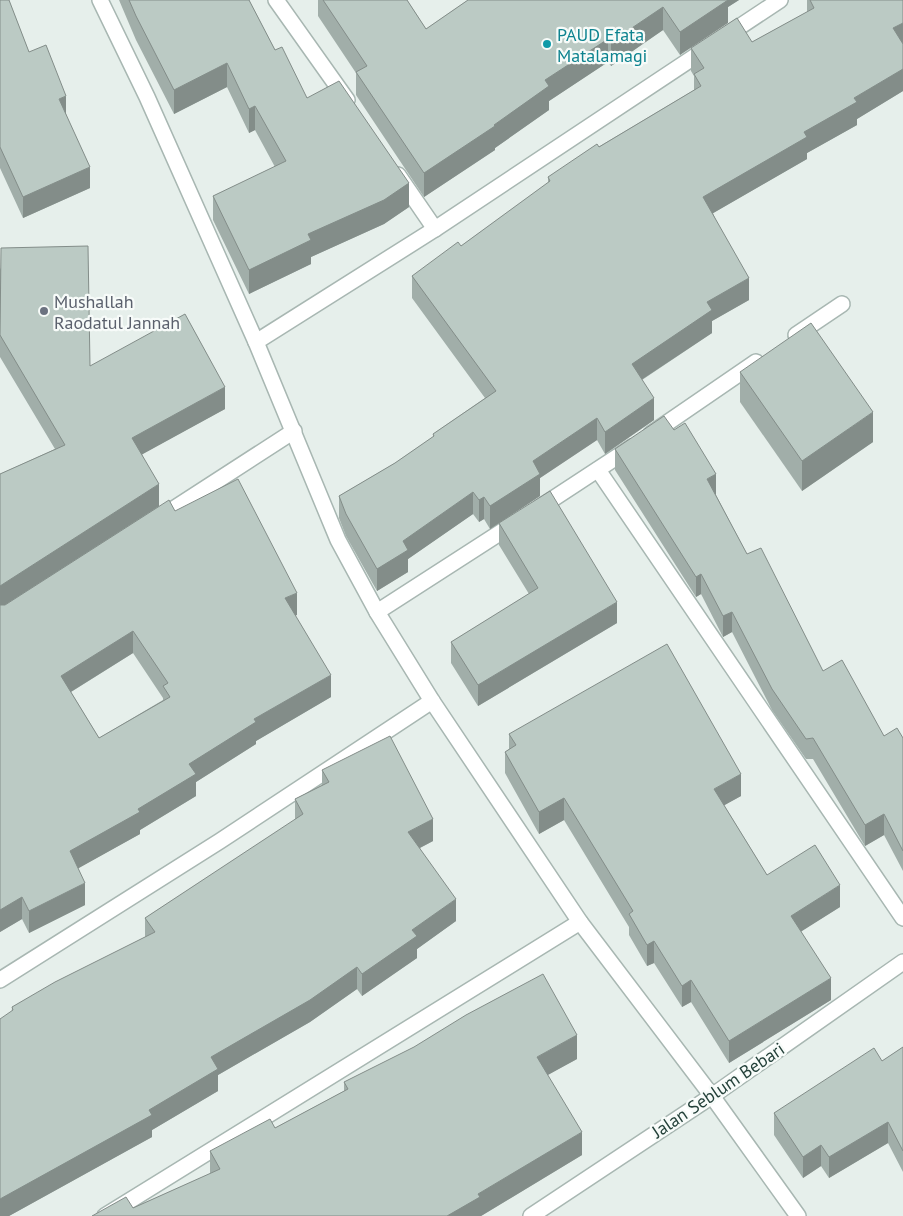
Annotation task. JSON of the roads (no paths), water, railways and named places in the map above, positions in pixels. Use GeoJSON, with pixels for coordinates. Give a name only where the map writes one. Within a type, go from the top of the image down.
{"type":"FeatureCollection","features":[{"type":"Feature","properties":{"kind":"street"},"geometry":{"type":"LineString","coordinates":[[100,0],[147,97],[256,342],[338,540],[378,612],[432,702],[580,922],[712,1096],[798,1216]]}},
{"type":"Feature","properties":{"kind":"street"},"geometry":{"type":"LineString","coordinates":[[276,0],[354,110]]}},
{"type":"Feature","properties":{"kind":"street"},"geometry":{"type":"LineString","coordinates":[[256,342],[435,229],[780,0]]}},
{"type":"Feature","properties":{"kind":"street"},"geometry":{"type":"LineString","coordinates":[[392,166],[435,229]]}},
{"type":"Feature","properties":{"kind":"street"},"geometry":{"type":"LineString","coordinates":[[785,343],[842,304]]}},
{"type":"Feature","properties":{"kind":"street"},"geometry":{"type":"LineString","coordinates":[[378,612],[598,470],[769,354]]}},
{"type":"Feature","properties":{"kind":"street"},"geometry":{"type":"LineString","coordinates":[[148,526],[294,431]]}},
{"type":"Feature","properties":{"kind":"street"},"geometry":{"type":"LineString","coordinates":[[598,470],[903,918]]}},
{"type":"Feature","properties":{"kind":"street"},"geometry":{"type":"LineString","coordinates":[[0,980],[220,841],[432,702]]}},
{"type":"Feature","properties":{"kind":"street"},"geometry":{"type":"LineString","coordinates":[[105,1216],[580,922]]}},
{"type":"Feature","properties":{"kind":"street","name":"Jalan Seblum Bebari"},"geometry":{"type":"LineString","coordinates":[[531,1216],[712,1096],[903,962]]}},
{"type":"Feature","properties":{"kind":"place","name":"PAUD Efata Matalamagi"},"geometry":{"type":"Point","coordinates":[547,44]}},
{"type":"Feature","properties":{"kind":"place","name":"Mushallah Raodatul Jannah"},"geometry":{"type":"Point","coordinates":[44,311]}}]}
